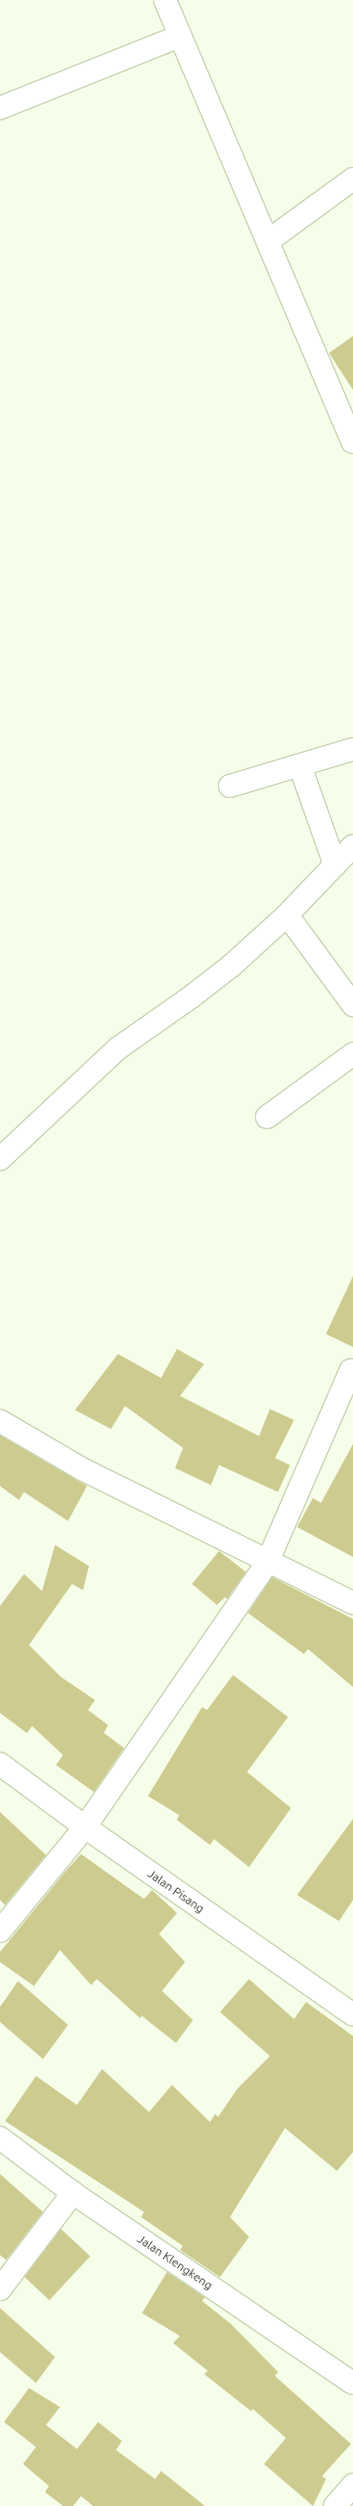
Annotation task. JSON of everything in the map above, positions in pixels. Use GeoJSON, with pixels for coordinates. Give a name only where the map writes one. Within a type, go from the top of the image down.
{"type":"FeatureCollection","features":[{"type":"Feature","properties":{"kind":"street"},"geometry":{"type":"LineString","coordinates":[[165,0],[268,241],[349,417],[353,442]]}},
{"type":"Feature","properties":{"kind":"street"},"geometry":{"type":"LineString","coordinates":[[0,108],[180,36]]}},
{"type":"Feature","properties":{"kind":"street"},"geometry":{"type":"LineString","coordinates":[[268,241],[353,178]]}},
{"type":"Feature","properties":{"kind":"street"},"geometry":{"type":"LineString","coordinates":[[230,786],[353,749]]}},
{"type":"Feature","properties":{"kind":"street"},"geometry":{"type":"LineString","coordinates":[[300,766],[335,865]]}},
{"type":"Feature","properties":{"kind":"street"},"geometry":{"type":"LineString","coordinates":[[0,1159],[117,1049],[214,979],[287,915],[353,846]]}},
{"type":"Feature","properties":{"kind":"street"},"geometry":{"type":"LineString","coordinates":[[287,915],[353,1005]]}},
{"type":"Feature","properties":{"kind":"street"},"geometry":{"type":"LineString","coordinates":[[267,1117],[353,1054]]}},
{"type":"Feature","properties":{"kind":"street"},"geometry":{"type":"LineString","coordinates":[[0,1931],[86,1828],[267,1563],[351,1370]]}},
{"type":"Feature","properties":{"kind":"street"},"geometry":{"type":"LineString","coordinates":[[0,1421],[84,1470],[267,1563],[353,1603]]}},
{"type":"Feature","properties":{"kind":"street","name":"Jalan Pisang"},"geometry":{"type":"LineString","coordinates":[[0,1764],[86,1828],[353,2015]]}},
{"type":"Feature","properties":{"kind":"street","name":"Jalan Klengkeng"},"geometry":{"type":"LineString","coordinates":[[0,2138],[73,2193],[353,2383]]}},
{"type":"Feature","properties":{"kind":"street"},"geometry":{"type":"LineString","coordinates":[[0,2289],[73,2193]]}},
{"type":"Feature","properties":{"kind":"street"},"geometry":{"type":"LineString","coordinates":[[335,2506],[353,2485]]}},
{"type":"Feature","properties":{"kind":"building"},"geometry":{"type":"Polygon","coordinates":[[[353,336],[353,390],[329,353],[353,336]]]}},
{"type":"Feature","properties":{"kind":"building"},"geometry":{"type":"Polygon","coordinates":[[[353,1276],[353,1347],[326,1334],[353,1276]]]}},
{"type":"Feature","properties":{"kind":"building"},"geometry":{"type":"Polygon","coordinates":[[[177,1349],[204,1364],[180,1396],[259,1436],[270,1409],[294,1420],[275,1458],[290,1465],[278,1492],[219,1465],[211,1485],[175,1468],[183,1448],[125,1406],[111,1429],[75,1410],[118,1354],[161,1378],[177,1349]]]}},
{"type":"Feature","properties":{"kind":"building"},"geometry":{"type":"Polygon","coordinates":[[[0,1435],[87,1486],[68,1521],[24,1492],[19,1500],[0,1486],[0,1435]]]}},
{"type":"Feature","properties":{"kind":"building"},"geometry":{"type":"Polygon","coordinates":[[[353,1444],[353,1557],[297,1527],[313,1498],[321,1503],[353,1444]]]}},
{"type":"Feature","properties":{"kind":"building"},"geometry":{"type":"Polygon","coordinates":[[[55,1545],[89,1566],[83,1590],[72,1584],[29,1645],[61,1677],[95,1700],[88,1710],[108,1725],[104,1733],[124,1748],[94,1792],[56,1765],[63,1755],[32,1726],[27,1733],[0,1713],[0,1606],[24,1574],[42,1591],[55,1545]]]}},
{"type":"Feature","properties":{"kind":"building"},"geometry":{"type":"Polygon","coordinates":[[[219,1551],[246,1572],[227,1599],[225,1597],[217,1605],[192,1584],[219,1551]]]}},
{"type":"Feature","properties":{"kind":"building"},"geometry":{"type":"Polygon","coordinates":[[[272,1577],[353,1619],[353,1687],[308,1649],[304,1654],[248,1613],[272,1577]]]}},
{"type":"Feature","properties":{"kind":"building"},"geometry":{"type":"Polygon","coordinates":[[[233,1675],[288,1717],[247,1772],[291,1808],[249,1867],[214,1839],[210,1845],[177,1820],[179,1815],[148,1796],[202,1707],[207,1710],[233,1675]]]}},
{"type":"Feature","properties":{"kind":"building"},"geometry":{"type":"Polygon","coordinates":[[[0,1812],[46,1855],[5,1905],[0,1900],[0,1812]]]}},
{"type":"Feature","properties":{"kind":"building"},"geometry":{"type":"Polygon","coordinates":[[[353,1819],[353,1900],[339,1921],[297,1895],[353,1819]]]}},
{"type":"Feature","properties":{"kind":"building"},"geometry":{"type":"Polygon","coordinates":[[[81,1854],[144,1899],[152,1890],[177,1913],[159,1934],[185,1962],[162,1991],[193,2020],[176,2043],[142,2016],[140,2018],[97,1979],[91,1985],[60,1950],[34,1986],[0,1962],[0,1952],[81,1854]]]}},
{"type":"Feature","properties":{"kind":"building"},"geometry":{"type":"Polygon","coordinates":[[[249,1979],[294,2019],[306,2002],[353,2036],[353,2152],[337,2171],[285,2128],[230,2217],[249,2237],[220,2277],[180,2250],[183,2246],[141,2217],[144,2212],[5,2121],[36,2076],[77,2105],[102,2069],[149,2112],[172,2085],[210,2122],[215,2114],[218,2117],[238,2088],[270,2056],[220,2012],[249,1979]]]}},
{"type":"Feature","properties":{"kind":"building"},"geometry":{"type":"Polygon","coordinates":[[[18,1981],[68,2025],[43,2059],[0,2022],[0,2007],[18,1981]]]}},
{"type":"Feature","properties":{"kind":"building"},"geometry":{"type":"Polygon","coordinates":[[[0,2174],[43,2212],[6,2260],[0,2255],[0,2174]]]}},
{"type":"Feature","properties":{"kind":"building"},"geometry":{"type":"Polygon","coordinates":[[[61,2229],[90,2256],[49,2300],[20,2273],[61,2229]]]}},
{"type":"Feature","properties":{"kind":"building"},"geometry":{"type":"Polygon","coordinates":[[[167,2272],[205,2297],[202,2301],[231,2324],[278,2372],[275,2376],[351,2444],[322,2476],[326,2479],[313,2506],[264,2464],[286,2438],[253,2409],[251,2411],[204,2374],[208,2371],[173,2343],[180,2336],[142,2313],[167,2272]]]}},
{"type":"Feature","properties":{"kind":"building"},"geometry":{"type":"Polygon","coordinates":[[[0,2308],[55,2357],[36,2383],[0,2352],[0,2308]]]}},
{"type":"Feature","properties":{"kind":"building"},"geometry":{"type":"Polygon","coordinates":[[[29,2388],[60,2407],[46,2425],[77,2449],[98,2422],[122,2441],[116,2450],[155,2479],[161,2471],[205,2506],[93,2506],[81,2496],[73,2506],[63,2506],[45,2492],[49,2486],[23,2464],[36,2447],[4,2422],[29,2388]]]}}]}
